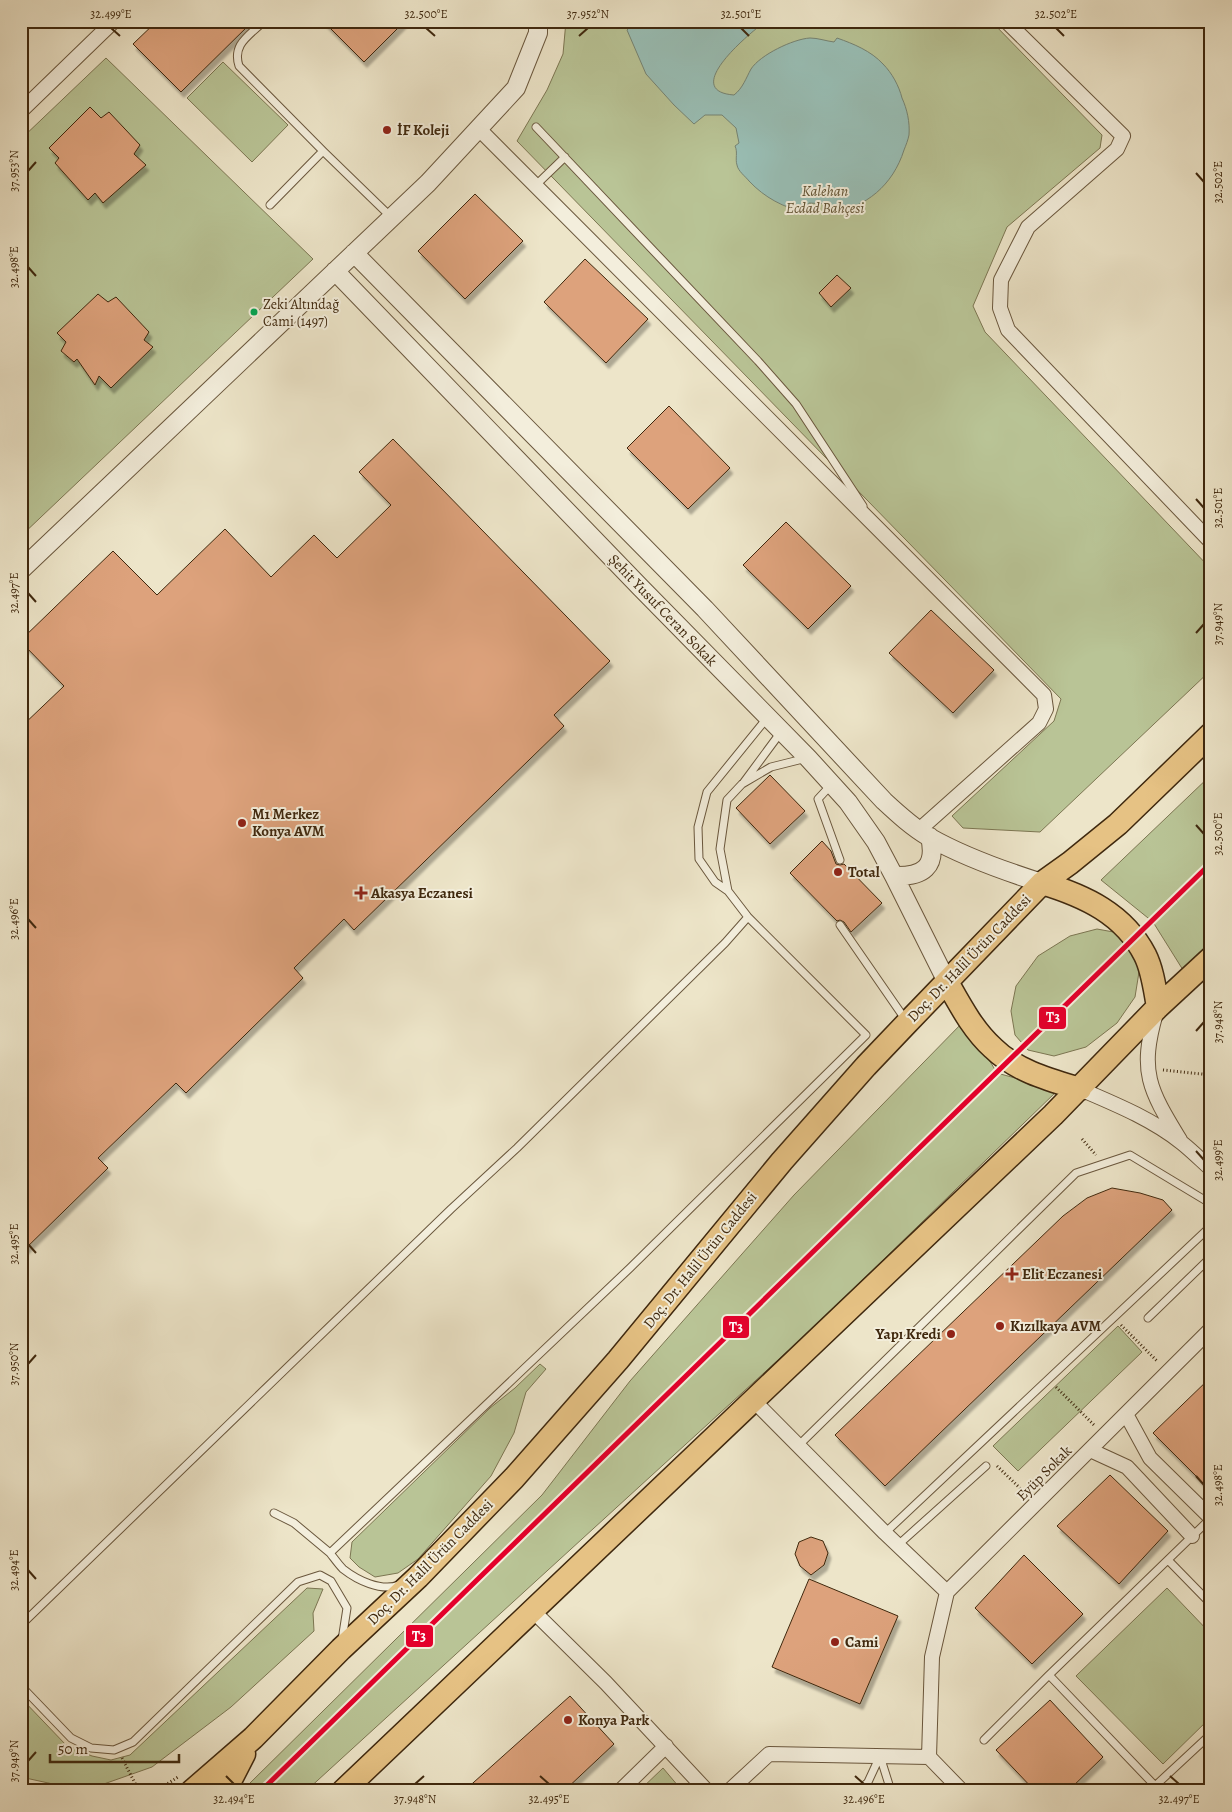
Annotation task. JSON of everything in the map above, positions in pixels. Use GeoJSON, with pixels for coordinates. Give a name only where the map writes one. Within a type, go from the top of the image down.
{"type":"FeatureCollection","features":[{"type":"Feature","properties":{"kind":"main road","name":"Doç. Dr. Halil Ürün Caddesi"},"geometry":{"type":"LineString","coordinates":[[192,1791],[253,1738],[341,1649],[418,1577],[514,1478],[581,1404],[782,1161],[907,1023],[1042,883],[1118,824],[1211,734]]}},
{"type":"Feature","properties":{"kind":"main road"},"geometry":{"type":"LineString","coordinates":[[1042,883],[1088,899],[1111,913],[1130,932],[1146,956],[1158,1008]]}},
{"type":"Feature","properties":{"kind":"main road"},"geometry":{"type":"LineString","coordinates":[[344,1788],[533,1612],[1080,1089],[1158,1008],[1211,958]]}},
{"type":"Feature","properties":{"kind":"main road"},"geometry":{"type":"LineString","coordinates":[[947,982],[977,1030],[994,1049],[1035,1074],[1080,1089]]}},
{"type":"Feature","properties":{"kind":"main road"},"geometry":{"type":"LineString","coordinates":[[225,1791],[229,1780],[253,1738]]}},
{"type":"Feature","properties":{"kind":"street"},"geometry":{"type":"LineString","coordinates":[[21,111],[114,21]]}},
{"type":"Feature","properties":{"kind":"street"},"geometry":{"type":"LineString","coordinates":[[21,570],[428,182],[516,88],[538,33],[538,21]]}},
{"type":"Feature","properties":{"kind":"street"},"geometry":{"type":"LineString","coordinates":[[1006,21],[1123,136],[1117,149],[1028,227],[1002,280],[1000,308],[1008,330],[1211,542]]}},
{"type":"Feature","properties":{"kind":"street"},"geometry":{"type":"LineString","coordinates":[[478,128],[1044,695],[1046,709],[1039,723],[924,834],[932,847],[932,859],[926,869],[916,875],[894,876]]}},
{"type":"Feature","properties":{"kind":"street","name":"Şehit Yusuf Ceran Sokak"},"geometry":{"type":"LineString","coordinates":[[354,253],[704,609],[884,801],[924,834],[985,864],[1042,883]]}},
{"type":"Feature","properties":{"kind":"street","name":"Şehit Yusuf Ceran Sokak"},"geometry":{"type":"LineString","coordinates":[[335,271],[808,758],[862,821],[876,842],[947,982]]}},
{"type":"Feature","properties":{"kind":"street"},"geometry":{"type":"LineString","coordinates":[[1158,1008],[1147,1052],[1148,1069],[1152,1090],[1160,1108],[1182,1142]]}},
{"type":"Feature","properties":{"kind":"street"},"geometry":{"type":"LineString","coordinates":[[1080,1089],[1129,1110],[1182,1142],[1211,1169]]}},
{"type":"Feature","properties":{"kind":"street","name":"Eyüp Sokak"},"geometry":{"type":"LineString","coordinates":[[946,1592],[1211,1329]]}},
{"type":"Feature","properties":{"kind":"street"},"geometry":{"type":"LineString","coordinates":[[754,1401],[946,1592],[932,1657],[929,1757]]}},
{"type":"Feature","properties":{"kind":"street"},"geometry":{"type":"LineString","coordinates":[[1126,1414],[1150,1458],[1211,1518]]}},
{"type":"Feature","properties":{"kind":"street"},"geometry":{"type":"LineString","coordinates":[[1090,1450],[1127,1467],[1192,1536]]}},
{"type":"Feature","properties":{"kind":"street"},"geometry":{"type":"LineString","coordinates":[[533,1612],[606,1683],[707,1791]]}},
{"type":"Feature","properties":{"kind":"street"},"geometry":{"type":"LineString","coordinates":[[620,1791],[666,1746]]}},
{"type":"Feature","properties":{"kind":"street"},"geometry":{"type":"LineString","coordinates":[[729,1791],[769,1754],[929,1757],[962,1791]]}},
{"type":"Feature","properties":{"kind":"lane"},"geometry":{"type":"LineString","coordinates":[[264,21],[237,48],[236,56],[239,66],[391,217]]}},
{"type":"Feature","properties":{"kind":"lane"},"geometry":{"type":"LineString","coordinates":[[536,127],[758,361],[796,404],[875,524]]}},
{"type":"Feature","properties":{"kind":"lane"},"geometry":{"type":"LineString","coordinates":[[270,205],[323,151]]}},
{"type":"Feature","properties":{"kind":"lane"},"geometry":{"type":"LineString","coordinates":[[536,185],[565,157]]}},
{"type":"Feature","properties":{"kind":"lane"},"geometry":{"type":"LineString","coordinates":[[330,1553],[630,1268],[866,1035],[748,917],[728,891],[715,882],[699,859],[698,827],[707,792],[768,717]]}},
{"type":"Feature","properties":{"kind":"lane"},"geometry":{"type":"LineString","coordinates":[[728,891],[720,850],[727,800],[742,784],[782,731]]}},
{"type":"Feature","properties":{"kind":"lane"},"geometry":{"type":"LineString","coordinates":[[742,784],[771,767],[808,758]]}},
{"type":"Feature","properties":{"kind":"lane"},"geometry":{"type":"LineString","coordinates":[[831,785],[818,799],[840,860]]}},
{"type":"Feature","properties":{"kind":"lane"},"geometry":{"type":"LineString","coordinates":[[21,1625],[451,1209],[517,1148],[725,943],[748,917]]}},
{"type":"Feature","properties":{"kind":"lane"},"geometry":{"type":"LineString","coordinates":[[840,924],[907,1023]]}},
{"type":"Feature","properties":{"kind":"lane"},"geometry":{"type":"LineString","coordinates":[[799,1445],[1076,1173],[1130,1155],[1208,1202],[1211,1207]]}},
{"type":"Feature","properties":{"kind":"lane"},"geometry":{"type":"LineString","coordinates":[[886,1533],[1211,1226]]}},
{"type":"Feature","properties":{"kind":"lane"},"geometry":{"type":"LineString","coordinates":[[1148,1318],[1211,1257]]}},
{"type":"Feature","properties":{"kind":"lane"},"geometry":{"type":"LineString","coordinates":[[898,1545],[986,1466]]}},
{"type":"Feature","properties":{"kind":"lane"},"geometry":{"type":"LineString","coordinates":[[274,1513],[294,1523],[330,1553],[343,1568],[366,1583],[392,1588],[418,1577]]}},
{"type":"Feature","properties":{"kind":"lane"},"geometry":{"type":"LineString","coordinates":[[984,1740],[1049,1674],[1211,1518]]}},
{"type":"Feature","properties":{"kind":"lane"},"geometry":{"type":"LineString","coordinates":[[1168,1560],[1211,1604]]}},
{"type":"Feature","properties":{"kind":"lane"},"geometry":{"type":"LineString","coordinates":[[21,1686],[71,1738],[91,1748],[117,1749],[133,1742],[298,1582],[320,1576],[331,1581],[347,1608],[341,1649]]}},
{"type":"Feature","properties":{"kind":"lane"},"geometry":{"type":"LineString","coordinates":[[1049,1674],[1157,1788],[1211,1734]]}},
{"type":"Feature","properties":{"kind":"lane"},"geometry":{"type":"LineString","coordinates":[[858,1791],[868,1782],[880,1756]]}},
{"type":"Feature","properties":{"kind":"lane"},"geometry":{"type":"LineString","coordinates":[[880,1756],[891,1791]]}},
{"type":"Feature","properties":{"kind":"path"},"geometry":{"type":"LineString","coordinates":[[1148,1069],[1211,1075]]}},
{"type":"Feature","properties":{"kind":"path"},"geometry":{"type":"LineString","coordinates":[[1082,1139],[1103,1164]]}},
{"type":"Feature","properties":{"kind":"path"},"geometry":{"type":"LineString","coordinates":[[1114,1317],[1168,1372]]}},
{"type":"Feature","properties":{"kind":"path"},"geometry":{"type":"LineString","coordinates":[[1048,1379],[1105,1435]]}},
{"type":"Feature","properties":{"kind":"path"},"geometry":{"type":"LineString","coordinates":[[977,1446],[1036,1504]]}},
{"type":"Feature","properties":{"kind":"path"},"geometry":{"type":"LineString","coordinates":[[117,1749],[139,1791]]}},
{"type":"Feature","properties":{"kind":"green space","name":"Kalehan Ecdad Bahçesi"},"geometry":{"type":"Polygon","coordinates":[[[566,21],[991,21],[1102,135],[1100,148],[1007,227],[973,306],[985,332],[1211,569],[1211,670],[1040,832],[963,828],[952,816],[1054,721],[1061,699],[517,141],[547,90],[563,54],[566,21]]]}},
{"type":"Feature","properties":{"kind":"green space"},"geometry":{"type":"Polygon","coordinates":[[[106,58],[313,259],[21,536],[21,139],[106,58]]]}},
{"type":"Feature","properties":{"kind":"green space"},"geometry":{"type":"Polygon","coordinates":[[[223,62],[288,125],[252,162],[187,98],[223,62]]]}},
{"type":"Feature","properties":{"kind":"green space"},"geometry":{"type":"Polygon","coordinates":[[[1211,775],[1211,943],[1183,970],[1153,922],[1101,880],[1211,775]]]}},
{"type":"Feature","properties":{"kind":"green space"},"geometry":{"type":"Polygon","coordinates":[[[1097,929],[1119,933],[1135,946],[1139,972],[1135,997],[1117,1023],[1086,1047],[1054,1056],[1028,1050],[1015,1035],[1011,1011],[1016,986],[1038,956],[1070,936],[1097,929]]]}},
{"type":"Feature","properties":{"kind":"green space"},"geometry":{"type":"Polygon","coordinates":[[[965,1020],[997,1073],[1058,1090],[812,1329],[306,1791],[245,1791],[248,1785],[542,1495],[630,1381],[794,1195],[965,1020]]]}},
{"type":"Feature","properties":{"kind":"green space"},"geometry":{"type":"Polygon","coordinates":[[[1118,1326],[1142,1352],[1018,1471],[993,1446],[1118,1326]]]}},
{"type":"Feature","properties":{"kind":"green space"},"geometry":{"type":"Polygon","coordinates":[[[540,1364],[546,1369],[526,1392],[514,1433],[491,1476],[418,1559],[398,1573],[375,1577],[359,1567],[350,1558],[352,1542],[490,1408],[515,1388],[540,1364]]]}},
{"type":"Feature","properties":{"kind":"green space"},"geometry":{"type":"Polygon","coordinates":[[[307,1588],[323,1589],[313,1613],[314,1631],[231,1707],[152,1767],[101,1785],[71,1788],[21,1777],[21,1698],[66,1745],[92,1756],[111,1760],[130,1755],[307,1588]]]}},
{"type":"Feature","properties":{"kind":"green space"},"geometry":{"type":"Polygon","coordinates":[[[1167,1588],[1211,1634],[1211,1717],[1163,1764],[1076,1676],[1167,1588]]]}},
{"type":"Feature","properties":{"kind":"green space"},"geometry":{"type":"Polygon","coordinates":[[[663,1768],[679,1787],[680,1791],[639,1791],[663,1768]]]}},
{"type":"Feature","properties":{"kind":"water"},"geometry":{"type":"Polygon","coordinates":[[[636,21],[766,21],[735,48],[716,73],[714,83],[719,91],[734,95],[742,86],[755,64],[769,53],[795,41],[816,38],[834,42],[837,38],[868,52],[883,64],[892,76],[899,89],[908,116],[909,137],[893,174],[876,193],[866,200],[855,206],[830,213],[830,204],[809,203],[806,213],[775,201],[755,187],[739,169],[736,163],[735,146],[739,143],[736,128],[722,115],[705,115],[694,124],[646,74],[627,30],[636,21]]]}},
{"type":"Feature","properties":{"kind":"building"},"geometry":{"type":"Polygon","coordinates":[[[157,21],[253,21],[181,92],[133,44],[157,21]]]}},
{"type":"Feature","properties":{"kind":"building"},"geometry":{"type":"Polygon","coordinates":[[[323,21],[405,21],[364,62],[323,21]]]}},
{"type":"Feature","properties":{"kind":"building"},"geometry":{"type":"Polygon","coordinates":[[[90,107],[101,118],[109,112],[140,145],[134,154],[146,165],[103,203],[95,193],[88,200],[55,163],[59,158],[49,148],[90,107]]]}},
{"type":"Feature","properties":{"kind":"building"},"geometry":{"type":"Polygon","coordinates":[[[475,194],[523,241],[465,299],[418,251],[475,194]]]}},
{"type":"Feature","properties":{"kind":"building"},"geometry":{"type":"Polygon","coordinates":[[[585,259],[648,319],[606,363],[544,302],[585,259]]]}},
{"type":"Feature","properties":{"kind":"building"},"geometry":{"type":"Polygon","coordinates":[[[837,275],[851,288],[831,307],[819,293],[837,275]]]}},
{"type":"Feature","properties":{"kind":"building"},"geometry":{"type":"Polygon","coordinates":[[[98,294],[108,302],[116,297],[149,332],[144,340],[153,347],[111,388],[99,376],[95,385],[77,359],[74,362],[61,351],[66,342],[57,333],[98,294]]]}},
{"type":"Feature","properties":{"kind":"building"},"geometry":{"type":"Polygon","coordinates":[[[669,406],[730,468],[688,509],[627,448],[669,406]]]}},
{"type":"Feature","properties":{"kind":"building","name":"M1 Merkez Konya AVM"},"geometry":{"type":"Polygon","coordinates":[[[393,439],[610,661],[554,715],[564,726],[354,930],[344,919],[294,968],[303,978],[186,1093],[176,1083],[98,1158],[108,1168],[21,1253],[21,727],[64,686],[21,640],[113,551],[157,595],[225,529],[271,577],[314,535],[337,558],[391,505],[359,472],[393,439]]]}},
{"type":"Feature","properties":{"kind":"building"},"geometry":{"type":"Polygon","coordinates":[[[786,522],[851,586],[808,629],[743,565],[786,522]]]}},
{"type":"Feature","properties":{"kind":"building"},"geometry":{"type":"Polygon","coordinates":[[[931,610],[994,670],[953,713],[889,653],[931,610]]]}},
{"type":"Feature","properties":{"kind":"building"},"geometry":{"type":"Polygon","coordinates":[[[770,775],[805,811],[770,844],[736,808],[770,775]]]}},
{"type":"Feature","properties":{"kind":"building"},"geometry":{"type":"Polygon","coordinates":[[[822,841],[831,851],[836,864],[844,864],[882,903],[851,932],[844,922],[837,921],[790,873],[822,841]]]}},
{"type":"Feature","properties":{"kind":"building","name":"Kızılkaya AVM"},"geometry":{"type":"Polygon","coordinates":[[[1112,1188],[1140,1193],[1163,1200],[1172,1210],[885,1486],[835,1435],[1063,1216],[1087,1198],[1112,1188]]]}},
{"type":"Feature","properties":{"kind":"building"},"geometry":{"type":"Polygon","coordinates":[[[1211,1377],[1211,1491],[1153,1433],[1211,1377]]]}},
{"type":"Feature","properties":{"kind":"building"},"geometry":{"type":"Polygon","coordinates":[[[1110,1475],[1168,1531],[1119,1584],[1057,1526],[1110,1475]]]}},
{"type":"Feature","properties":{"kind":"building"},"geometry":{"type":"Polygon","coordinates":[[[811,1537],[823,1541],[828,1553],[824,1565],[811,1575],[800,1566],[795,1554],[799,1542],[811,1537]]]}},
{"type":"Feature","properties":{"kind":"building"},"geometry":{"type":"Polygon","coordinates":[[[1024,1555],[1083,1614],[1032,1664],[975,1608],[1024,1555]]]}},
{"type":"Feature","properties":{"kind":"building","name":"Cami"},"geometry":{"type":"Polygon","coordinates":[[[809,1579],[898,1616],[860,1704],[772,1667],[809,1579]]]}},
{"type":"Feature","properties":{"kind":"building","name":"Konya Park"},"geometry":{"type":"Polygon","coordinates":[[[570,1696],[614,1744],[564,1791],[464,1791],[570,1696]]]}},
{"type":"Feature","properties":{"kind":"building"},"geometry":{"type":"Polygon","coordinates":[[[1050,1700],[1103,1757],[1068,1791],[1035,1791],[996,1750],[1050,1700]]]}},
{"type":"Feature","properties":{"kind":"transit line","name":"T3"},"geometry":{"type":"LineString","coordinates":[[261,1791],[1211,863]]}},
{"type":"Feature","properties":{"kind":"place","name":"İF Koleji"},"geometry":{"type":"Point","coordinates":[387,130]}},
{"type":"Feature","properties":{"kind":"place","name":"Zeki Altındağ Cami (1497)"},"geometry":{"type":"Point","coordinates":[254,312]}},
{"type":"Feature","properties":{"kind":"place","name":"M1 Merkez Konya AVM"},"geometry":{"type":"Point","coordinates":[242,823]}},
{"type":"Feature","properties":{"kind":"place","name":"Total"},"geometry":{"type":"Point","coordinates":[838,872]}},
{"type":"Feature","properties":{"kind":"place","name":"Akasya Eczanesi"},"geometry":{"type":"Point","coordinates":[361,893]}},
{"type":"Feature","properties":{"kind":"place","name":"Elit Eczanesi"},"geometry":{"type":"Point","coordinates":[1012,1274]}},
{"type":"Feature","properties":{"kind":"place","name":"Kızılkaya AVM"},"geometry":{"type":"Point","coordinates":[1000,1326]}},
{"type":"Feature","properties":{"kind":"place","name":"Yapı Kredi"},"geometry":{"type":"Point","coordinates":[951,1334]}},
{"type":"Feature","properties":{"kind":"place","name":"Cami"},"geometry":{"type":"Point","coordinates":[835,1642]}},
{"type":"Feature","properties":{"kind":"place","name":"Konya Park"},"geometry":{"type":"Point","coordinates":[568,1720]}}]}
